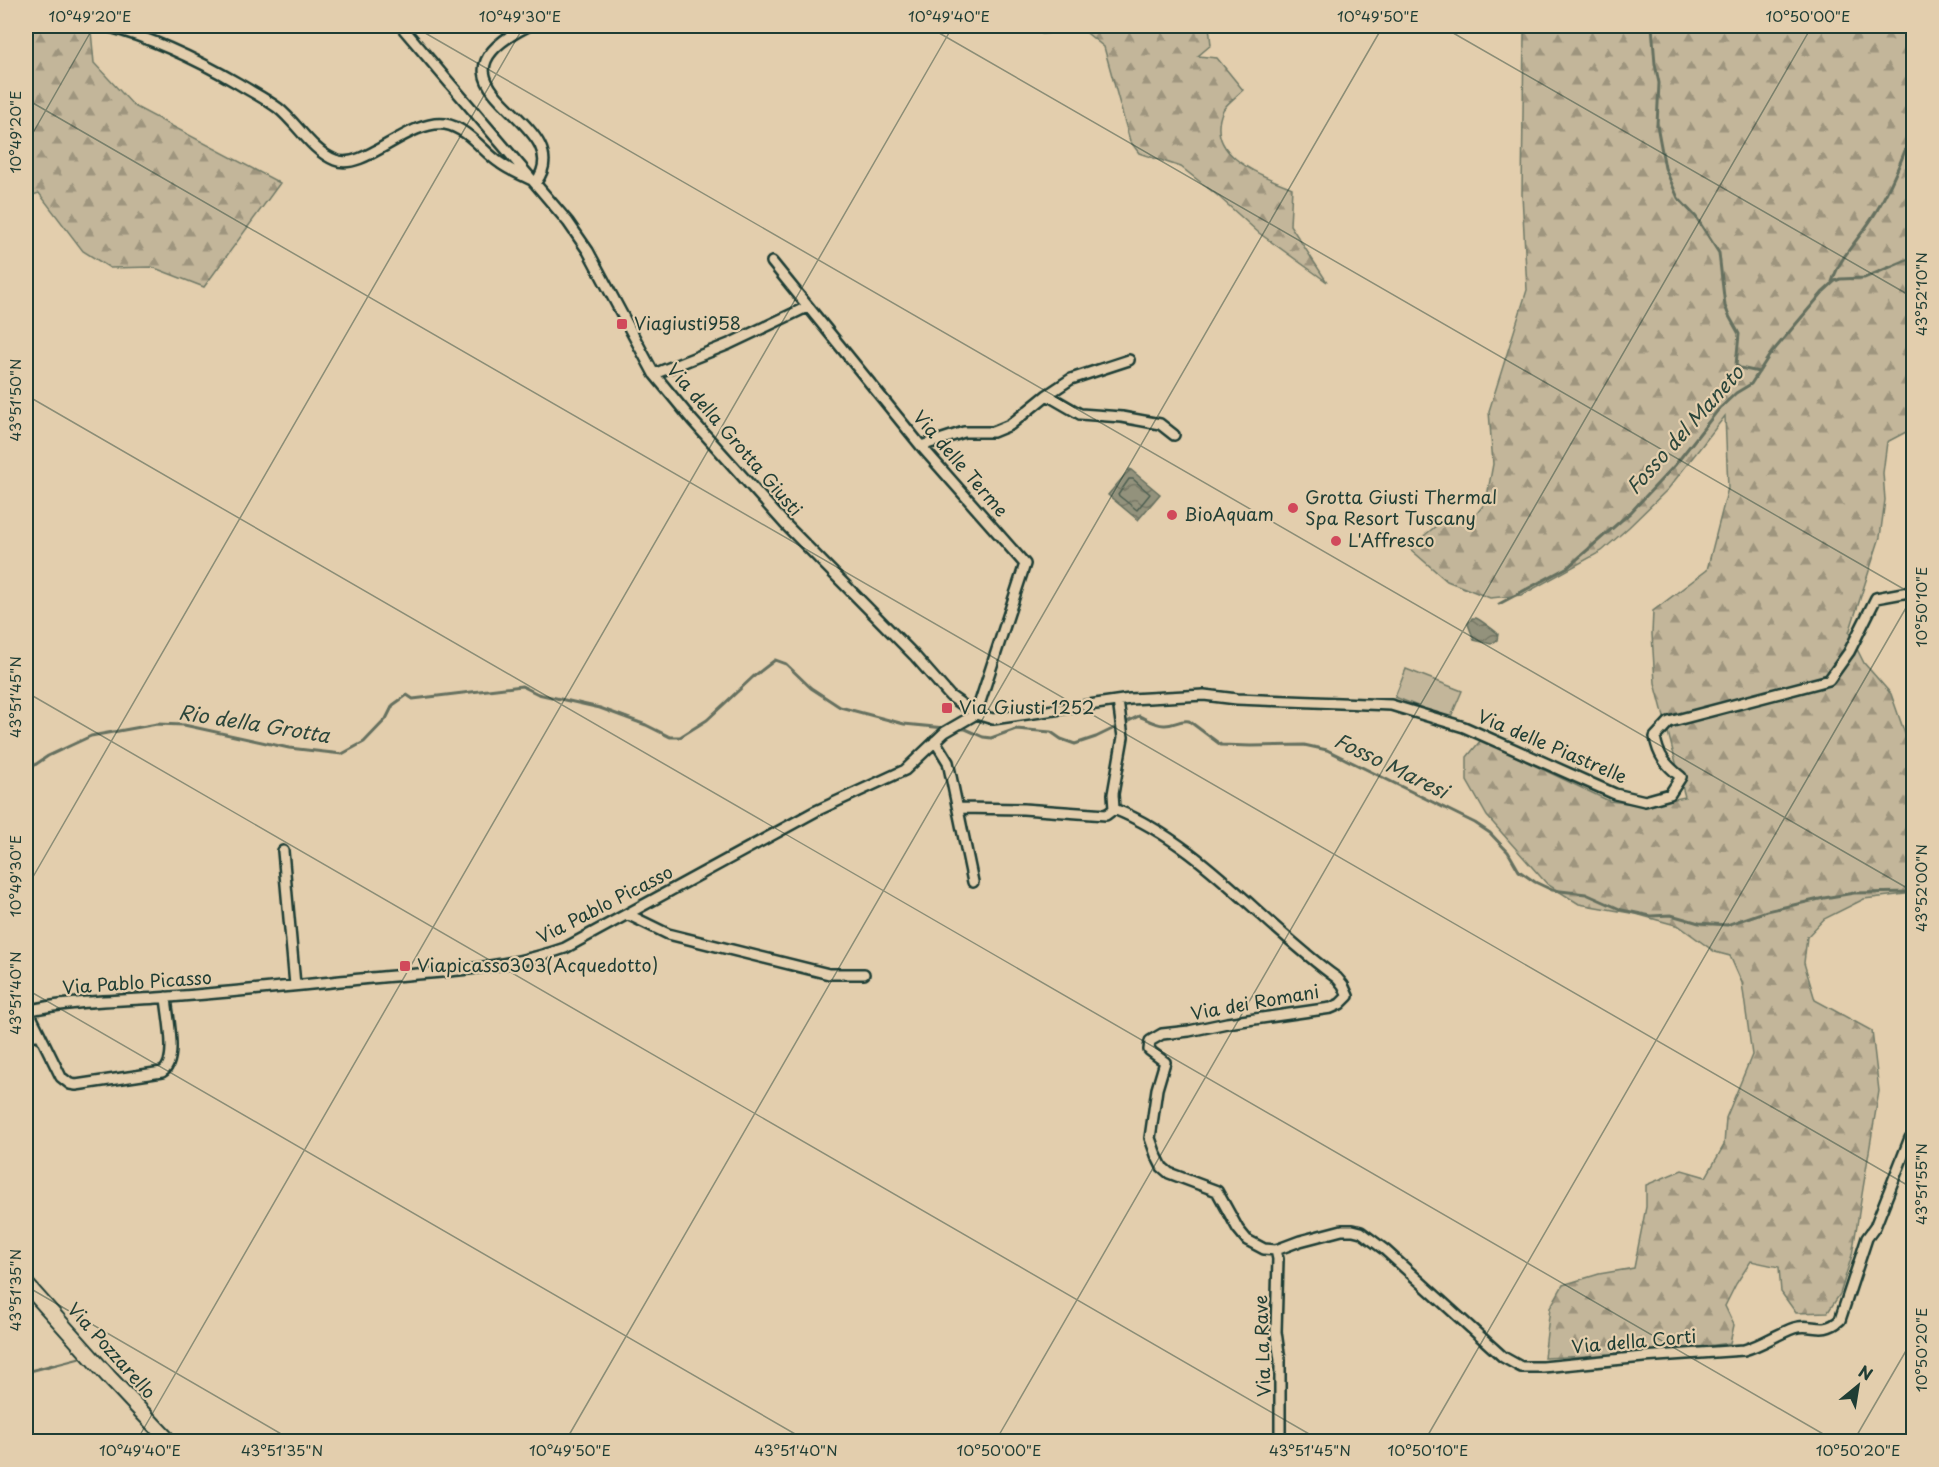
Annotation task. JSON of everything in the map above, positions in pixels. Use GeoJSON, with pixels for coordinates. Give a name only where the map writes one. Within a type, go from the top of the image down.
{"type":"FeatureCollection","features":[{"type":"Feature","properties":{"kind":"street"},"geometry":{"type":"LineString","coordinates":[[106,26],[149,40],[188,57],[263,98],[290,119],[318,148],[336,160],[354,161],[417,128],[444,124],[462,131],[500,163],[536,182],[544,169],[545,161],[540,146],[490,86],[483,74],[483,67],[491,50],[507,36],[528,26]]}},
{"type":"Feature","properties":{"kind":"street","name":"Via della Grotta Giusti"},"geometry":{"type":"LineString","coordinates":[[401,26],[568,222],[588,251],[654,374],[785,524],[916,657],[950,696],[976,714],[993,719],[1142,698]]}},
{"type":"Feature","properties":{"kind":"street","name":"Via delle Terme"},"geometry":{"type":"LineString","coordinates":[[772,262],[921,446],[1025,564],[976,714]]}},
{"type":"Feature","properties":{"kind":"street"},"geometry":{"type":"LineString","coordinates":[[654,374],[729,344],[807,307]]}},
{"type":"Feature","properties":{"kind":"street"},"geometry":{"type":"LineString","coordinates":[[921,446],[964,432],[993,432],[1010,425],[1047,395],[1071,380],[1129,360]]}},
{"type":"Feature","properties":{"kind":"street"},"geometry":{"type":"LineString","coordinates":[[1047,395],[1080,414],[1122,417],[1161,424],[1174,435]]}},
{"type":"Feature","properties":{"kind":"street","name":"Via delle Piastrelle"},"geometry":{"type":"LineString","coordinates":[[1142,698],[1204,695],[1238,699],[1391,705],[1464,727],[1615,794],[1645,801],[1670,794],[1681,777],[1665,764],[1657,751],[1655,737],[1669,722],[1829,680],[1849,652],[1876,598],[1914,591]]}},
{"type":"Feature","properties":{"kind":"street"},"geometry":{"type":"LineString","coordinates":[[959,807],[1107,815],[1114,809],[1113,794],[1123,737],[1118,700]]}},
{"type":"Feature","properties":{"kind":"street","name":"Via Pablo Picasso"},"geometry":{"type":"LineString","coordinates":[[27,1011],[66,1004],[166,997],[514,963],[565,948],[816,812],[904,770],[945,732],[976,714]]}},
{"type":"Feature","properties":{"kind":"street"},"geometry":{"type":"LineString","coordinates":[[935,741],[948,762],[973,882]]}},
{"type":"Feature","properties":{"kind":"street","name":"Via dei Romani"},"geometry":{"type":"LineString","coordinates":[[1114,809],[1132,816],[1200,861],[1347,990],[1346,1000],[1331,1008],[1162,1035],[1154,1038],[1148,1045],[1153,1055],[1164,1062],[1157,1089],[1150,1138],[1162,1167],[1185,1180],[1217,1191],[1238,1229],[1247,1240],[1264,1249],[1276,1250]]}},
{"type":"Feature","properties":{"kind":"street"},"geometry":{"type":"LineString","coordinates":[[283,851],[294,985]]}},
{"type":"Feature","properties":{"kind":"street"},"geometry":{"type":"LineString","coordinates":[[627,914],[668,934],[829,974],[864,974]]}},
{"type":"Feature","properties":{"kind":"street"},"geometry":{"type":"LineString","coordinates":[[27,1011],[61,1077],[70,1084],[85,1085],[162,1072],[169,1066],[171,1056],[166,997]]}},
{"type":"Feature","properties":{"kind":"street"},"geometry":{"type":"LineString","coordinates":[[26,1037],[39,1034]]}},
{"type":"Feature","properties":{"kind":"street","name":"Via della Corti"},"geometry":{"type":"LineString","coordinates":[[1276,1250],[1342,1230],[1360,1232],[1385,1250],[1503,1357],[1521,1367],[1744,1350],[1758,1346],[1794,1328],[1804,1326],[1823,1329],[1833,1326],[1840,1320],[1867,1238],[1875,1227],[1910,1138],[1914,1135]]}},
{"type":"Feature","properties":{"kind":"street","name":"Via La Rave"},"geometry":{"type":"LineString","coordinates":[[1276,1250],[1278,1258],[1276,1332],[1280,1381],[1280,1442]]}},
{"type":"Feature","properties":{"kind":"street","name":"Via Pozzarello"},"geometry":{"type":"LineString","coordinates":[[26,1284],[170,1442]]}},
{"type":"Feature","properties":{"kind":"green space"},"geometry":{"type":"Polygon","coordinates":[[[26,26],[74,26],[91,31],[94,63],[134,106],[280,183],[204,287],[152,267],[110,268],[83,251],[39,193],[26,197],[26,26]]]}},
{"type":"Feature","properties":{"kind":"green space"},"geometry":{"type":"Polygon","coordinates":[[[1036,26],[1209,26],[1211,45],[1198,56],[1217,58],[1243,90],[1223,110],[1219,126],[1221,139],[1238,161],[1265,177],[1292,188],[1290,225],[1327,282],[1259,233],[1181,167],[1139,153],[1130,141],[1104,47],[1083,30],[1042,34],[1036,26]]]}},
{"type":"Feature","properties":{"kind":"green space"},"geometry":{"type":"Polygon","coordinates":[[[1527,26],[1913,26],[1914,156],[1911,162],[1914,166],[1913,391],[1908,431],[1887,442],[1883,473],[1885,500],[1880,537],[1849,633],[1864,663],[1891,694],[1914,760],[1913,893],[1864,899],[1824,919],[1807,937],[1804,963],[1815,1000],[1872,1031],[1879,1091],[1852,1255],[1840,1294],[1828,1312],[1796,1313],[1781,1292],[1779,1267],[1751,1261],[1725,1306],[1734,1325],[1730,1343],[1655,1353],[1544,1358],[1550,1308],[1563,1285],[1599,1274],[1634,1268],[1646,1207],[1646,1185],[1682,1170],[1706,1177],[1724,1145],[1726,1118],[1752,1055],[1742,983],[1730,956],[1715,952],[1679,926],[1636,914],[1579,904],[1547,884],[1487,816],[1467,781],[1467,757],[1481,740],[1609,801],[1645,805],[1685,797],[1655,683],[1653,611],[1707,570],[1728,488],[1725,416],[1668,489],[1602,551],[1522,595],[1490,598],[1447,581],[1409,548],[1447,517],[1470,522],[1486,502],[1493,464],[1489,411],[1527,290],[1522,194],[1524,34],[1527,26]]]}},
{"type":"Feature","properties":{"kind":"green space"},"geometry":{"type":"Polygon","coordinates":[[[1406,669],[1462,691],[1450,719],[1395,697],[1406,669]]]}},
{"type":"Feature","properties":{"kind":"water"},"geometry":{"type":"Polygon","coordinates":[[[1130,469],[1160,494],[1138,520],[1108,495],[1130,469]]]}},
{"type":"Feature","properties":{"kind":"water"},"geometry":{"type":"Polygon","coordinates":[[[1472,618],[1478,619],[1497,633],[1497,640],[1491,644],[1474,640],[1468,624],[1472,618]]]}},
{"type":"Feature","properties":{"kind":"waterway"},"geometry":{"type":"LineString","coordinates":[[166,30],[168,26]]}},
{"type":"Feature","properties":{"kind":"waterway","name":"Fosso del Maneto"},"geometry":{"type":"LineString","coordinates":[[1652,26],[1659,83],[1657,125],[1665,168],[1678,198],[1696,217],[1719,253],[1725,306],[1739,334],[1736,365],[1759,372]]}},
{"type":"Feature","properties":{"kind":"waterway"},"geometry":{"type":"LineString","coordinates":[[1832,282],[1841,263],[1882,202],[1914,126]]}},
{"type":"Feature","properties":{"kind":"waterway","name":"Fosso del Maneto"},"geometry":{"type":"LineString","coordinates":[[1499,604],[1568,567],[1631,512],[1675,465],[1718,410],[1736,393],[1751,384],[1769,356],[1835,281],[1864,278],[1914,257]]}},
{"type":"Feature","properties":{"kind":"waterway","name":"Rio della Grotta"},"geometry":{"type":"LineString","coordinates":[[26,771],[48,756],[91,736],[157,724],[184,725],[289,748],[342,754],[364,742],[386,719],[393,705],[407,695],[413,699],[522,686],[538,694],[600,708],[646,725],[670,737],[680,737],[707,720],[753,677],[775,660],[786,664],[811,688],[840,707],[904,724],[945,728]]}},
{"type":"Feature","properties":{"kind":"waterway","name":"Fosso Maresi"},"geometry":{"type":"LineString","coordinates":[[957,729],[965,729],[991,738],[1016,729],[1051,732],[1075,744],[1096,737],[1139,716],[1161,725],[1189,721],[1221,745],[1304,745],[1327,750],[1475,823],[1490,833],[1508,852],[1519,871],[1535,882],[1552,890],[1586,894],[1622,910],[1651,916],[1671,915],[1699,923],[1727,925],[1767,911],[1824,898],[1854,893],[1914,892]]}},
{"type":"Feature","properties":{"kind":"waterway"},"geometry":{"type":"LineString","coordinates":[[26,1372],[80,1358]]}},
{"type":"Feature","properties":{"kind":"place","name":"Viagiusti958"},"geometry":{"type":"Point","coordinates":[622,324]}},
{"type":"Feature","properties":{"kind":"place","name":"Grotta Giusti Thermal Spa Resort Tuscany"},"geometry":{"type":"Point","coordinates":[1293,508]}},
{"type":"Feature","properties":{"kind":"place","name":"BioAquam"},"geometry":{"type":"Point","coordinates":[1172,515]}},
{"type":"Feature","properties":{"kind":"place","name":"L'Affresco"},"geometry":{"type":"Point","coordinates":[1336,541]}},
{"type":"Feature","properties":{"kind":"place","name":"Via Giusti 1252"},"geometry":{"type":"Point","coordinates":[947,708]}},
{"type":"Feature","properties":{"kind":"place","name":"Viapicasso303(Acquedotto)"},"geometry":{"type":"Point","coordinates":[405,966]}}]}
